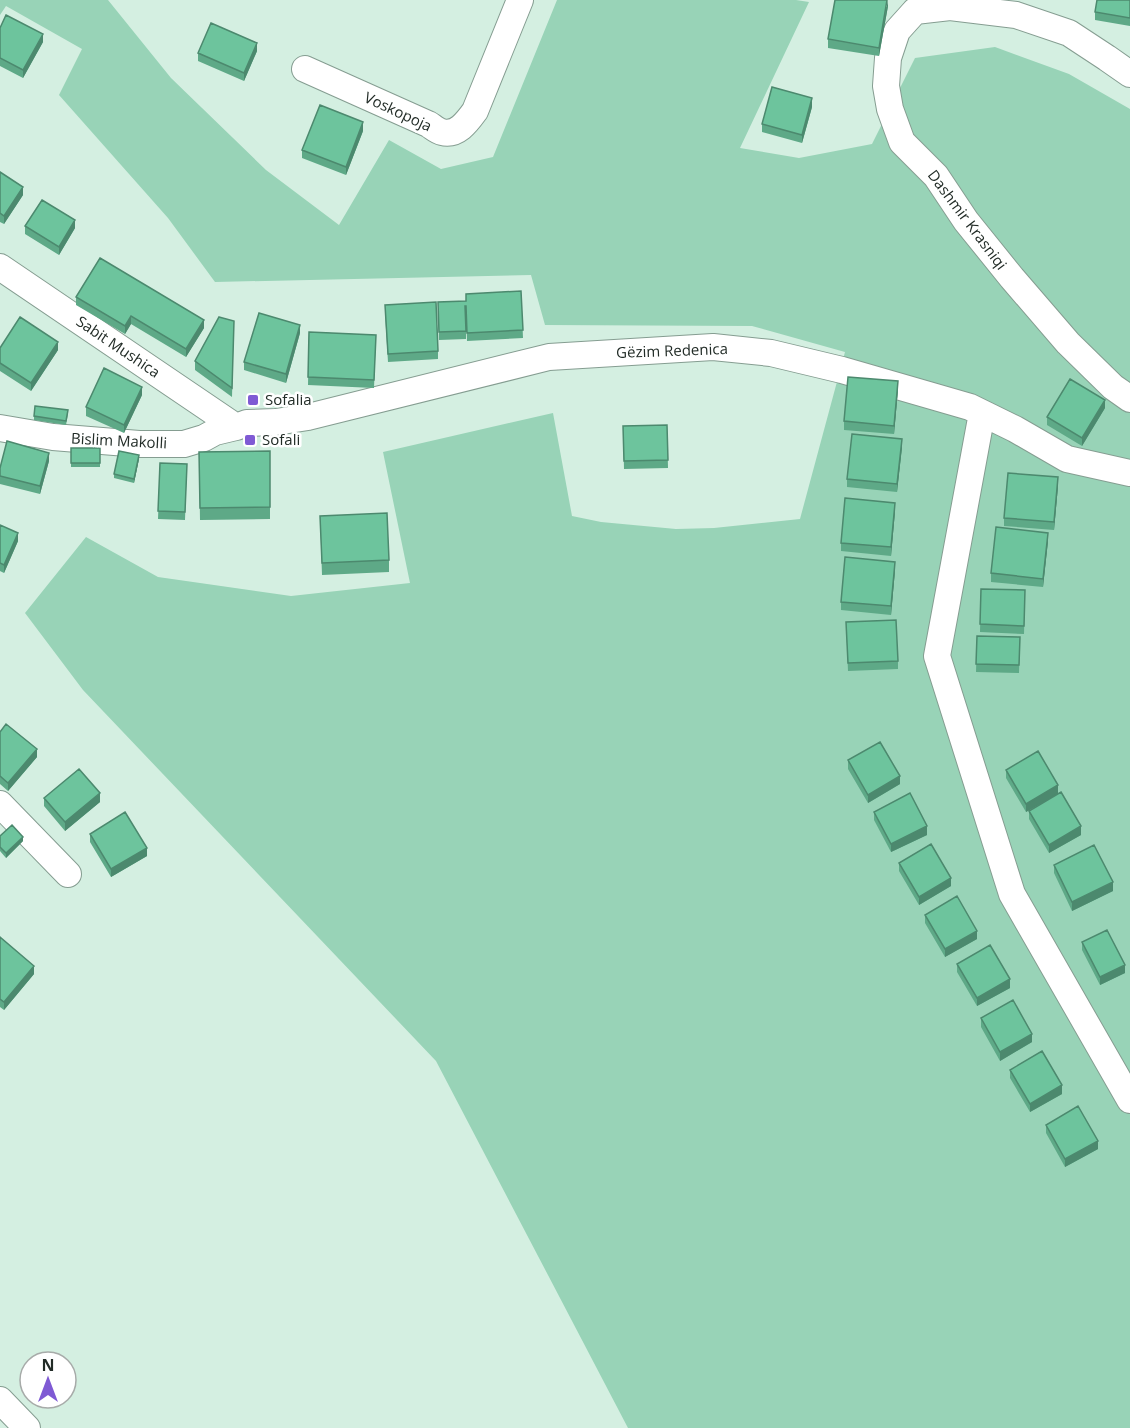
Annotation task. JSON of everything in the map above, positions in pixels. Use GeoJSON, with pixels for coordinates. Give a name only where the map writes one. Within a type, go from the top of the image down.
{"type":"FeatureCollection","features":[{"type":"Feature","properties":{"kind":"street","name":"Voskopoja"},"geometry":{"type":"LineString","coordinates":[[305,69],[441,132],[454,132],[466,123],[475,111],[520,0]]}},
{"type":"Feature","properties":{"kind":"street"},"geometry":{"type":"LineString","coordinates":[[912,6],[950,7],[1016,15],[1069,33],[1130,74]]}},
{"type":"Feature","properties":{"kind":"street","name":"Dashmir Krasniqi"},"geometry":{"type":"LineString","coordinates":[[912,6],[897,31],[888,58],[886,86],[890,109],[902,142],[936,176],[966,221],[1068,343],[1113,387],[1130,399]]}},
{"type":"Feature","properties":{"kind":"street","name":"Sabit Mushica"},"geometry":{"type":"LineString","coordinates":[[0,267],[236,427]]}},
{"type":"Feature","properties":{"kind":"street","name":"Gëzim Redenica"},"geometry":{"type":"LineString","coordinates":[[236,427],[247,423],[276,422],[308,417],[549,357],[713,346],[771,353],[842,370],[970,407],[1015,429],[1067,459],[1130,473]]}},
{"type":"Feature","properties":{"kind":"street"},"geometry":{"type":"LineString","coordinates":[[982,413],[937,656],[1012,894],[1130,1100]]}},
{"type":"Feature","properties":{"kind":"street","name":"Bislim Makolli"},"geometry":{"type":"LineString","coordinates":[[0,428],[53,437],[139,444],[184,444],[236,427]]}},
{"type":"Feature","properties":{"kind":"street"},"geometry":{"type":"LineString","coordinates":[[0,804],[68,874]]}},
{"type":"Feature","properties":{"kind":"street"},"geometry":{"type":"LineString","coordinates":[[0,1400],[27,1428]]}},
{"type":"Feature","properties":{"kind":"green space"},"geometry":{"type":"Polygon","coordinates":[[[0,0],[108,0],[171,78],[266,170],[339,225],[389,140],[441,169],[493,157],[557,0],[796,0],[809,2],[740,148],[799,158],[872,144],[915,58],[995,47],[1069,74],[1130,109],[1130,1428],[628,1428],[436,1061],[83,690],[25,613],[86,537],[158,577],[291,596],[410,583],[383,452],[553,413],[572,516],[601,522],[676,529],[714,528],[800,519],[845,352],[752,326],[545,325],[531,275],[215,282],[168,218],[59,95],[82,49],[6,6],[0,15],[0,0]]]}},
{"type":"Feature","properties":{"kind":"building"},"geometry":{"type":"Polygon","coordinates":[[[835,0],[887,0],[879,48],[828,39],[835,0]]]}},
{"type":"Feature","properties":{"kind":"building"},"geometry":{"type":"Polygon","coordinates":[[[1097,0],[1130,0],[1130,18],[1095,12],[1097,0]]]}},
{"type":"Feature","properties":{"kind":"building"},"geometry":{"type":"Polygon","coordinates":[[[6,15],[43,34],[23,70],[0,58],[0,28],[6,15]]]}},
{"type":"Feature","properties":{"kind":"building"},"geometry":{"type":"Polygon","coordinates":[[[211,23],[257,43],[244,73],[198,53],[211,23]]]}},
{"type":"Feature","properties":{"kind":"building"},"geometry":{"type":"Polygon","coordinates":[[[772,87],[812,98],[802,135],[762,124],[772,87]]]}},
{"type":"Feature","properties":{"kind":"building"},"geometry":{"type":"Polygon","coordinates":[[[320,105],[363,122],[346,167],[302,150],[320,105]]]}},
{"type":"Feature","properties":{"kind":"building"},"geometry":{"type":"Polygon","coordinates":[[[0,172],[23,187],[4,216],[0,213],[0,172]]]}},
{"type":"Feature","properties":{"kind":"building"},"geometry":{"type":"Polygon","coordinates":[[[42,200],[75,220],[59,247],[25,226],[42,200]]]}},
{"type":"Feature","properties":{"kind":"building"},"geometry":{"type":"Polygon","coordinates":[[[100,258],[204,320],[186,349],[131,316],[125,326],[76,297],[100,258]]]}},
{"type":"Feature","properties":{"kind":"building"},"geometry":{"type":"Polygon","coordinates":[[[521,291],[523,330],[467,333],[465,306],[466,331],[439,332],[438,302],[466,301],[466,294],[521,291]]]}},
{"type":"Feature","properties":{"kind":"building"},"geometry":{"type":"Polygon","coordinates":[[[436,302],[438,351],[388,354],[385,305],[436,302]]]}},
{"type":"Feature","properties":{"kind":"building"},"geometry":{"type":"Polygon","coordinates":[[[259,313],[300,325],[286,374],[244,362],[259,313]]]}},
{"type":"Feature","properties":{"kind":"building"},"geometry":{"type":"Polygon","coordinates":[[[20,317],[58,342],[31,383],[0,363],[0,348],[20,317]]]}},
{"type":"Feature","properties":{"kind":"building"},"geometry":{"type":"Polygon","coordinates":[[[219,317],[234,321],[232,388],[195,361],[219,317]]]}},
{"type":"Feature","properties":{"kind":"building"},"geometry":{"type":"Polygon","coordinates":[[[309,332],[376,335],[374,380],[308,377],[309,332]]]}},
{"type":"Feature","properties":{"kind":"building"},"geometry":{"type":"Polygon","coordinates":[[[104,368],[142,387],[124,425],[86,407],[104,368]]]}},
{"type":"Feature","properties":{"kind":"building"},"geometry":{"type":"Polygon","coordinates":[[[848,377],[898,381],[894,426],[844,421],[848,377]]]}},
{"type":"Feature","properties":{"kind":"building"},"geometry":{"type":"Polygon","coordinates":[[[1070,379],[1105,400],[1082,438],[1047,417],[1070,379]]]}},
{"type":"Feature","properties":{"kind":"building"},"geometry":{"type":"Polygon","coordinates":[[[35,406],[68,410],[66,421],[34,416],[35,406]]]}},
{"type":"Feature","properties":{"kind":"building"},"geometry":{"type":"Polygon","coordinates":[[[667,425],[668,460],[624,461],[623,426],[667,425]]]}},
{"type":"Feature","properties":{"kind":"building"},"geometry":{"type":"Polygon","coordinates":[[[852,434],[902,439],[897,484],[847,479],[852,434]]]}},
{"type":"Feature","properties":{"kind":"building"},"geometry":{"type":"Polygon","coordinates":[[[7,441],[49,453],[40,486],[0,476],[7,441]]]}},
{"type":"Feature","properties":{"kind":"building"},"geometry":{"type":"Polygon","coordinates":[[[71,448],[100,448],[100,463],[71,463],[71,448]]]}},
{"type":"Feature","properties":{"kind":"building"},"geometry":{"type":"Polygon","coordinates":[[[119,451],[139,455],[134,479],[114,474],[119,451]]]}},
{"type":"Feature","properties":{"kind":"building"},"geometry":{"type":"Polygon","coordinates":[[[270,451],[270,507],[200,508],[199,452],[270,451]]]}},
{"type":"Feature","properties":{"kind":"building"},"geometry":{"type":"Polygon","coordinates":[[[160,463],[187,464],[185,512],[158,511],[160,463]]]}},
{"type":"Feature","properties":{"kind":"building"},"geometry":{"type":"Polygon","coordinates":[[[1008,473],[1058,477],[1054,522],[1004,518],[1008,473]]]}},
{"type":"Feature","properties":{"kind":"building"},"geometry":{"type":"Polygon","coordinates":[[[845,498],[895,503],[891,547],[841,543],[845,498]]]}},
{"type":"Feature","properties":{"kind":"building"},"geometry":{"type":"Polygon","coordinates":[[[387,513],[389,560],[322,563],[320,516],[387,513]]]}},
{"type":"Feature","properties":{"kind":"building"},"geometry":{"type":"Polygon","coordinates":[[[0,525],[18,533],[4,565],[0,563],[0,525]]]}},
{"type":"Feature","properties":{"kind":"building"},"geometry":{"type":"Polygon","coordinates":[[[996,527],[1048,533],[1043,579],[991,573],[996,527]]]}},
{"type":"Feature","properties":{"kind":"building"},"geometry":{"type":"Polygon","coordinates":[[[845,557],[895,562],[891,606],[841,602],[845,557]]]}},
{"type":"Feature","properties":{"kind":"building"},"geometry":{"type":"Polygon","coordinates":[[[981,589],[1025,590],[1024,626],[980,624],[981,589]]]}},
{"type":"Feature","properties":{"kind":"building"},"geometry":{"type":"Polygon","coordinates":[[[896,620],[898,661],[848,663],[846,622],[896,620]]]}},
{"type":"Feature","properties":{"kind":"building"},"geometry":{"type":"Polygon","coordinates":[[[977,636],[1020,637],[1019,665],[976,664],[977,636]]]}},
{"type":"Feature","properties":{"kind":"building"},"geometry":{"type":"Polygon","coordinates":[[[6,724],[37,749],[8,783],[0,776],[0,732],[6,724]]]}},
{"type":"Feature","properties":{"kind":"building"},"geometry":{"type":"Polygon","coordinates":[[[880,742],[900,776],[868,795],[848,760],[880,742]]]}},
{"type":"Feature","properties":{"kind":"building"},"geometry":{"type":"Polygon","coordinates":[[[1038,751],[1058,785],[1026,804],[1006,770],[1038,751]]]}},
{"type":"Feature","properties":{"kind":"building"},"geometry":{"type":"Polygon","coordinates":[[[79,769],[100,793],[65,822],[44,798],[79,769]]]}},
{"type":"Feature","properties":{"kind":"building"},"geometry":{"type":"Polygon","coordinates":[[[1061,792],[1081,826],[1049,845],[1029,811],[1061,792]]]}},
{"type":"Feature","properties":{"kind":"building"},"geometry":{"type":"Polygon","coordinates":[[[910,793],[927,826],[891,844],[874,812],[910,793]]]}},
{"type":"Feature","properties":{"kind":"building"},"geometry":{"type":"Polygon","coordinates":[[[125,812],[147,848],[111,869],[90,834],[125,812]]]}},
{"type":"Feature","properties":{"kind":"building"},"geometry":{"type":"Polygon","coordinates":[[[12,825],[23,837],[6,853],[0,847],[0,836],[12,825]]]}},
{"type":"Feature","properties":{"kind":"building"},"geometry":{"type":"Polygon","coordinates":[[[931,844],[951,878],[919,897],[899,863],[931,844]]]}},
{"type":"Feature","properties":{"kind":"building"},"geometry":{"type":"Polygon","coordinates":[[[1094,845],[1113,882],[1072,902],[1054,865],[1094,845]]]}},
{"type":"Feature","properties":{"kind":"building"},"geometry":{"type":"Polygon","coordinates":[[[957,896],[977,931],[945,949],[925,915],[957,896]]]}},
{"type":"Feature","properties":{"kind":"building"},"geometry":{"type":"Polygon","coordinates":[[[1107,930],[1125,965],[1100,977],[1082,942],[1107,930]]]}},
{"type":"Feature","properties":{"kind":"building"},"geometry":{"type":"Polygon","coordinates":[[[0,937],[34,966],[4,1002],[0,999],[0,937]]]}},
{"type":"Feature","properties":{"kind":"building"},"geometry":{"type":"Polygon","coordinates":[[[990,945],[1010,979],[977,998],[957,964],[990,945]]]}},
{"type":"Feature","properties":{"kind":"building"},"geometry":{"type":"Polygon","coordinates":[[[1013,1000],[1032,1034],[1000,1052],[981,1018],[1013,1000]]]}},
{"type":"Feature","properties":{"kind":"building"},"geometry":{"type":"Polygon","coordinates":[[[1042,1051],[1062,1085],[1030,1104],[1010,1070],[1042,1051]]]}},
{"type":"Feature","properties":{"kind":"building"},"geometry":{"type":"Polygon","coordinates":[[[1078,1106],[1098,1141],[1065,1159],[1046,1125],[1078,1106]]]}},
{"type":"Feature","properties":{"kind":"place","name":"Sofalia"},"geometry":{"type":"Point","coordinates":[253,400]}},
{"type":"Feature","properties":{"kind":"place","name":"Sofali"},"geometry":{"type":"Point","coordinates":[250,440]}}]}
